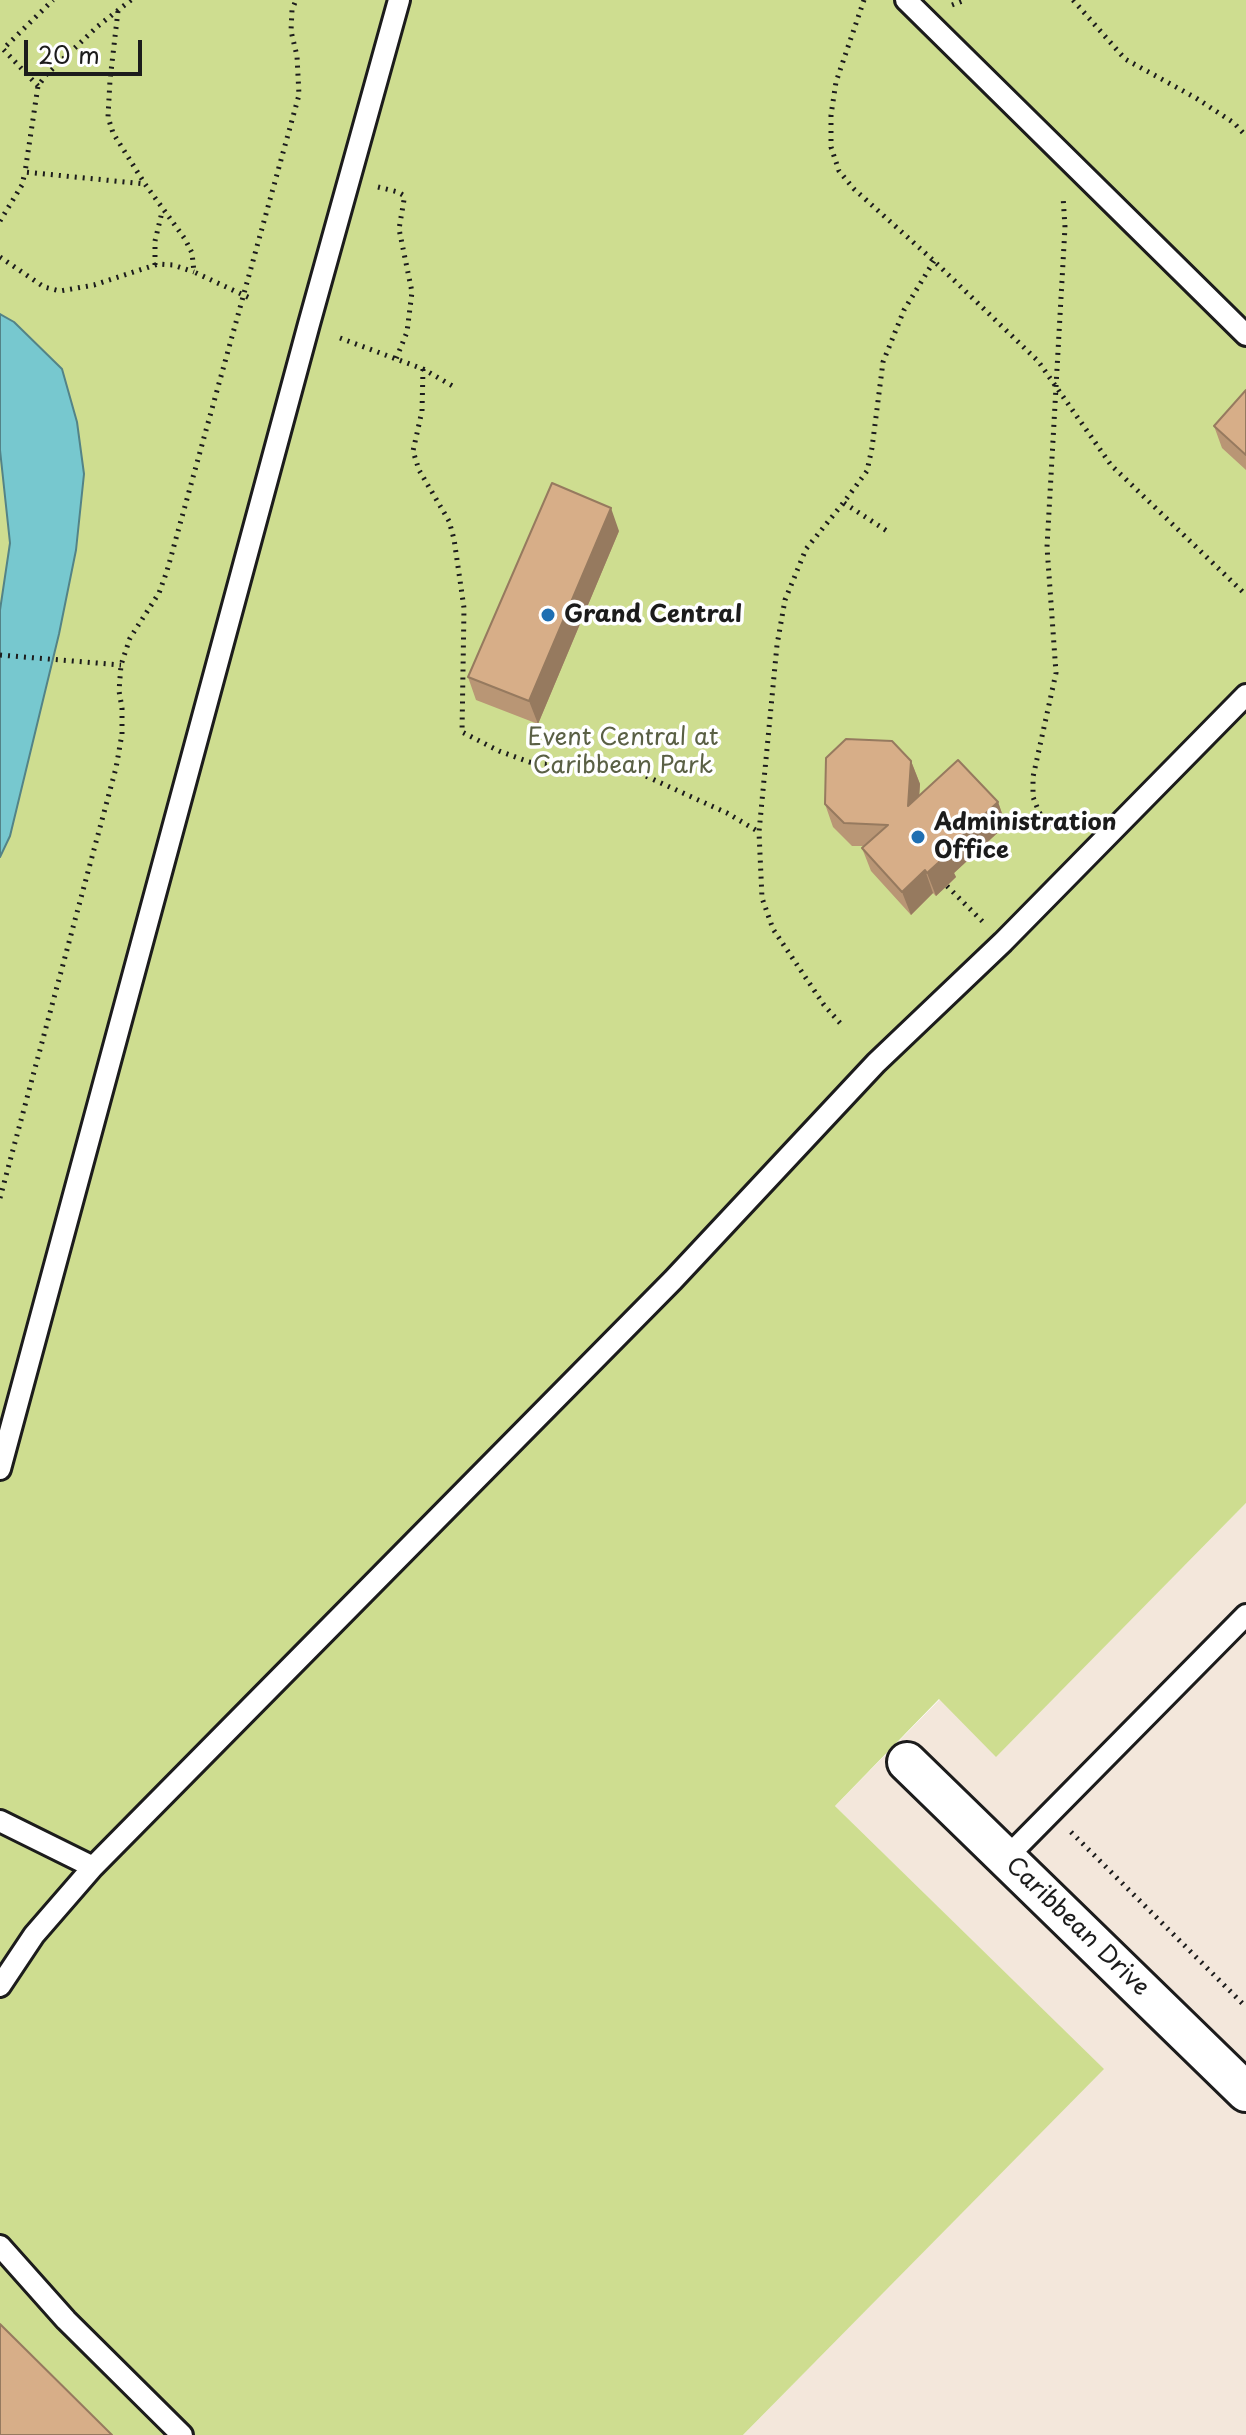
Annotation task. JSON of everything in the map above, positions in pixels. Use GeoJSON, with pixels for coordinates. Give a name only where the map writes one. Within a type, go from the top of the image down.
{"type":"FeatureCollection","features":[{"type":"Feature","properties":{"kind":"street","name":"Caribbean Drive"},"geometry":{"type":"LineString","coordinates":[[907,1762],[1246,2092]]}},
{"type":"Feature","properties":{"kind":"lane"},"geometry":{"type":"LineString","coordinates":[[0,1469],[399,0]]}},
{"type":"Feature","properties":{"kind":"lane"},"geometry":{"type":"LineString","coordinates":[[906,0],[1246,335]]}},
{"type":"Feature","properties":{"kind":"lane"},"geometry":{"type":"LineString","coordinates":[[0,1986],[34,1935],[93,1867],[673,1280],[876,1063],[1003,942],[1246,695]]}},
{"type":"Feature","properties":{"kind":"lane"},"geometry":{"type":"LineString","coordinates":[[1006,1858],[1246,1615]]}},
{"type":"Feature","properties":{"kind":"lane"},"geometry":{"type":"LineString","coordinates":[[0,1821],[93,1867]]}},
{"type":"Feature","properties":{"kind":"lane"},"geometry":{"type":"LineString","coordinates":[[0,2246],[66,2320],[182,2435]]}},
{"type":"Feature","properties":{"kind":"path"},"geometry":{"type":"LineString","coordinates":[[38,86],[3,49],[53,0]]}},
{"type":"Feature","properties":{"kind":"path"},"geometry":{"type":"LineString","coordinates":[[0,221],[22,185],[38,86],[98,26],[131,0]]}},
{"type":"Feature","properties":{"kind":"path"},"geometry":{"type":"LineString","coordinates":[[0,1198],[116,768],[122,734],[121,665],[130,638],[159,593],[167,571],[299,95],[297,56],[291,31],[296,0]]}},
{"type":"Feature","properties":{"kind":"path"},"geometry":{"type":"LineString","coordinates":[[864,0],[836,82],[831,115],[831,147],[839,171],[854,189],[1038,361],[1111,465],[1246,595]]}},
{"type":"Feature","properties":{"kind":"path"},"geometry":{"type":"LineString","coordinates":[[1073,0],[1125,59],[1196,98],[1234,123],[1246,136]]}},
{"type":"Feature","properties":{"kind":"path"},"geometry":{"type":"LineString","coordinates":[[118,11],[108,117],[113,133],[162,211],[185,239],[192,253],[194,272]]}},
{"type":"Feature","properties":{"kind":"path"},"geometry":{"type":"LineString","coordinates":[[1050,827],[1033,797],[1033,777],[1056,673],[1047,547],[1065,227],[1060,152]]}},
{"type":"Feature","properties":{"kind":"path"},"geometry":{"type":"LineString","coordinates":[[25,172],[145,184]]}},
{"type":"Feature","properties":{"kind":"path"},"geometry":{"type":"LineString","coordinates":[[350,180],[398,192],[404,200],[399,229],[412,292],[407,332],[396,359]]}},
{"type":"Feature","properties":{"kind":"path"},"geometry":{"type":"LineString","coordinates":[[155,265],[155,241],[162,211]]}},
{"type":"Feature","properties":{"kind":"path"},"geometry":{"type":"LineString","coordinates":[[0,257],[44,287],[60,291],[94,285],[155,265],[173,265],[252,299]]}},
{"type":"Feature","properties":{"kind":"path"},"geometry":{"type":"LineString","coordinates":[[840,1023],[824,1005],[773,929],[762,898],[759,832],[777,645],[785,600],[806,549],[867,471],[883,362],[904,310],[934,261]]}},
{"type":"Feature","properties":{"kind":"path"},"geometry":{"type":"LineString","coordinates":[[340,338],[423,369],[456,388]]}},
{"type":"Feature","properties":{"kind":"path"},"geometry":{"type":"LineString","coordinates":[[423,369],[422,411],[413,451],[419,470],[449,521],[454,539],[464,608],[462,732],[529,762],[545,764],[594,760],[639,773],[727,813],[759,832]]}},
{"type":"Feature","properties":{"kind":"path"},"geometry":{"type":"LineString","coordinates":[[844,502],[887,531]]}},
{"type":"Feature","properties":{"kind":"path"},"geometry":{"type":"LineString","coordinates":[[0,655],[121,665]]}},
{"type":"Feature","properties":{"kind":"path"},"geometry":{"type":"LineString","coordinates":[[947,886],[1003,942]]}},
{"type":"Feature","properties":{"kind":"path"},"geometry":{"type":"LineString","coordinates":[[1051,1812],[1246,2007]]}},
{"type":"Feature","properties":{"kind":"shaded area"},"geometry":{"type":"Polygon","coordinates":[[[1246,1503],[1246,2435],[743,2435],[1103,2069],[835,1806],[940,1699],[996,1756],[1246,1503]]]}},
{"type":"Feature","properties":{"kind":"green space","name":"Event Central at Caribbean Park"},"geometry":{"type":"Polygon","coordinates":[[[0,0],[1246,0],[1246,1503],[996,1757],[939,1699],[835,1806],[1104,2069],[743,2435],[106,2435],[0,2326],[0,0]]]}},
{"type":"Feature","properties":{"kind":"water"},"geometry":{"type":"Polygon","coordinates":[[[0,314],[14,322],[62,369],[77,422],[84,474],[76,550],[59,634],[10,836],[0,857],[0,610],[10,543],[0,450],[0,314]]]}},
{"type":"Feature","properties":{"kind":"building"},"geometry":{"type":"Polygon","coordinates":[[[1246,390],[1246,455],[1214,426],[1246,390]]]}},
{"type":"Feature","properties":{"kind":"building","name":"Grand Central"},"geometry":{"type":"Polygon","coordinates":[[[552,483],[611,508],[529,701],[468,677],[552,483]]]}},
{"type":"Feature","properties":{"kind":"building","name":"Administration Office"},"geometry":{"type":"Polygon","coordinates":[[[846,739],[892,741],[911,761],[908,806],[958,760],[998,802],[945,851],[947,854],[938,863],[927,873],[925,870],[902,892],[862,848],[888,825],[844,823],[825,804],[826,758],[846,739]]]}},
{"type":"Feature","properties":{"kind":"building"},"geometry":{"type":"Polygon","coordinates":[[[0,2324],[112,2435],[0,2435],[0,2324]]]}},
{"type":"Feature","properties":{"kind":"place","name":"Grand Central"},"geometry":{"type":"Point","coordinates":[548,615]}},
{"type":"Feature","properties":{"kind":"place","name":"Administration Office"},"geometry":{"type":"Point","coordinates":[918,837]}}]}
